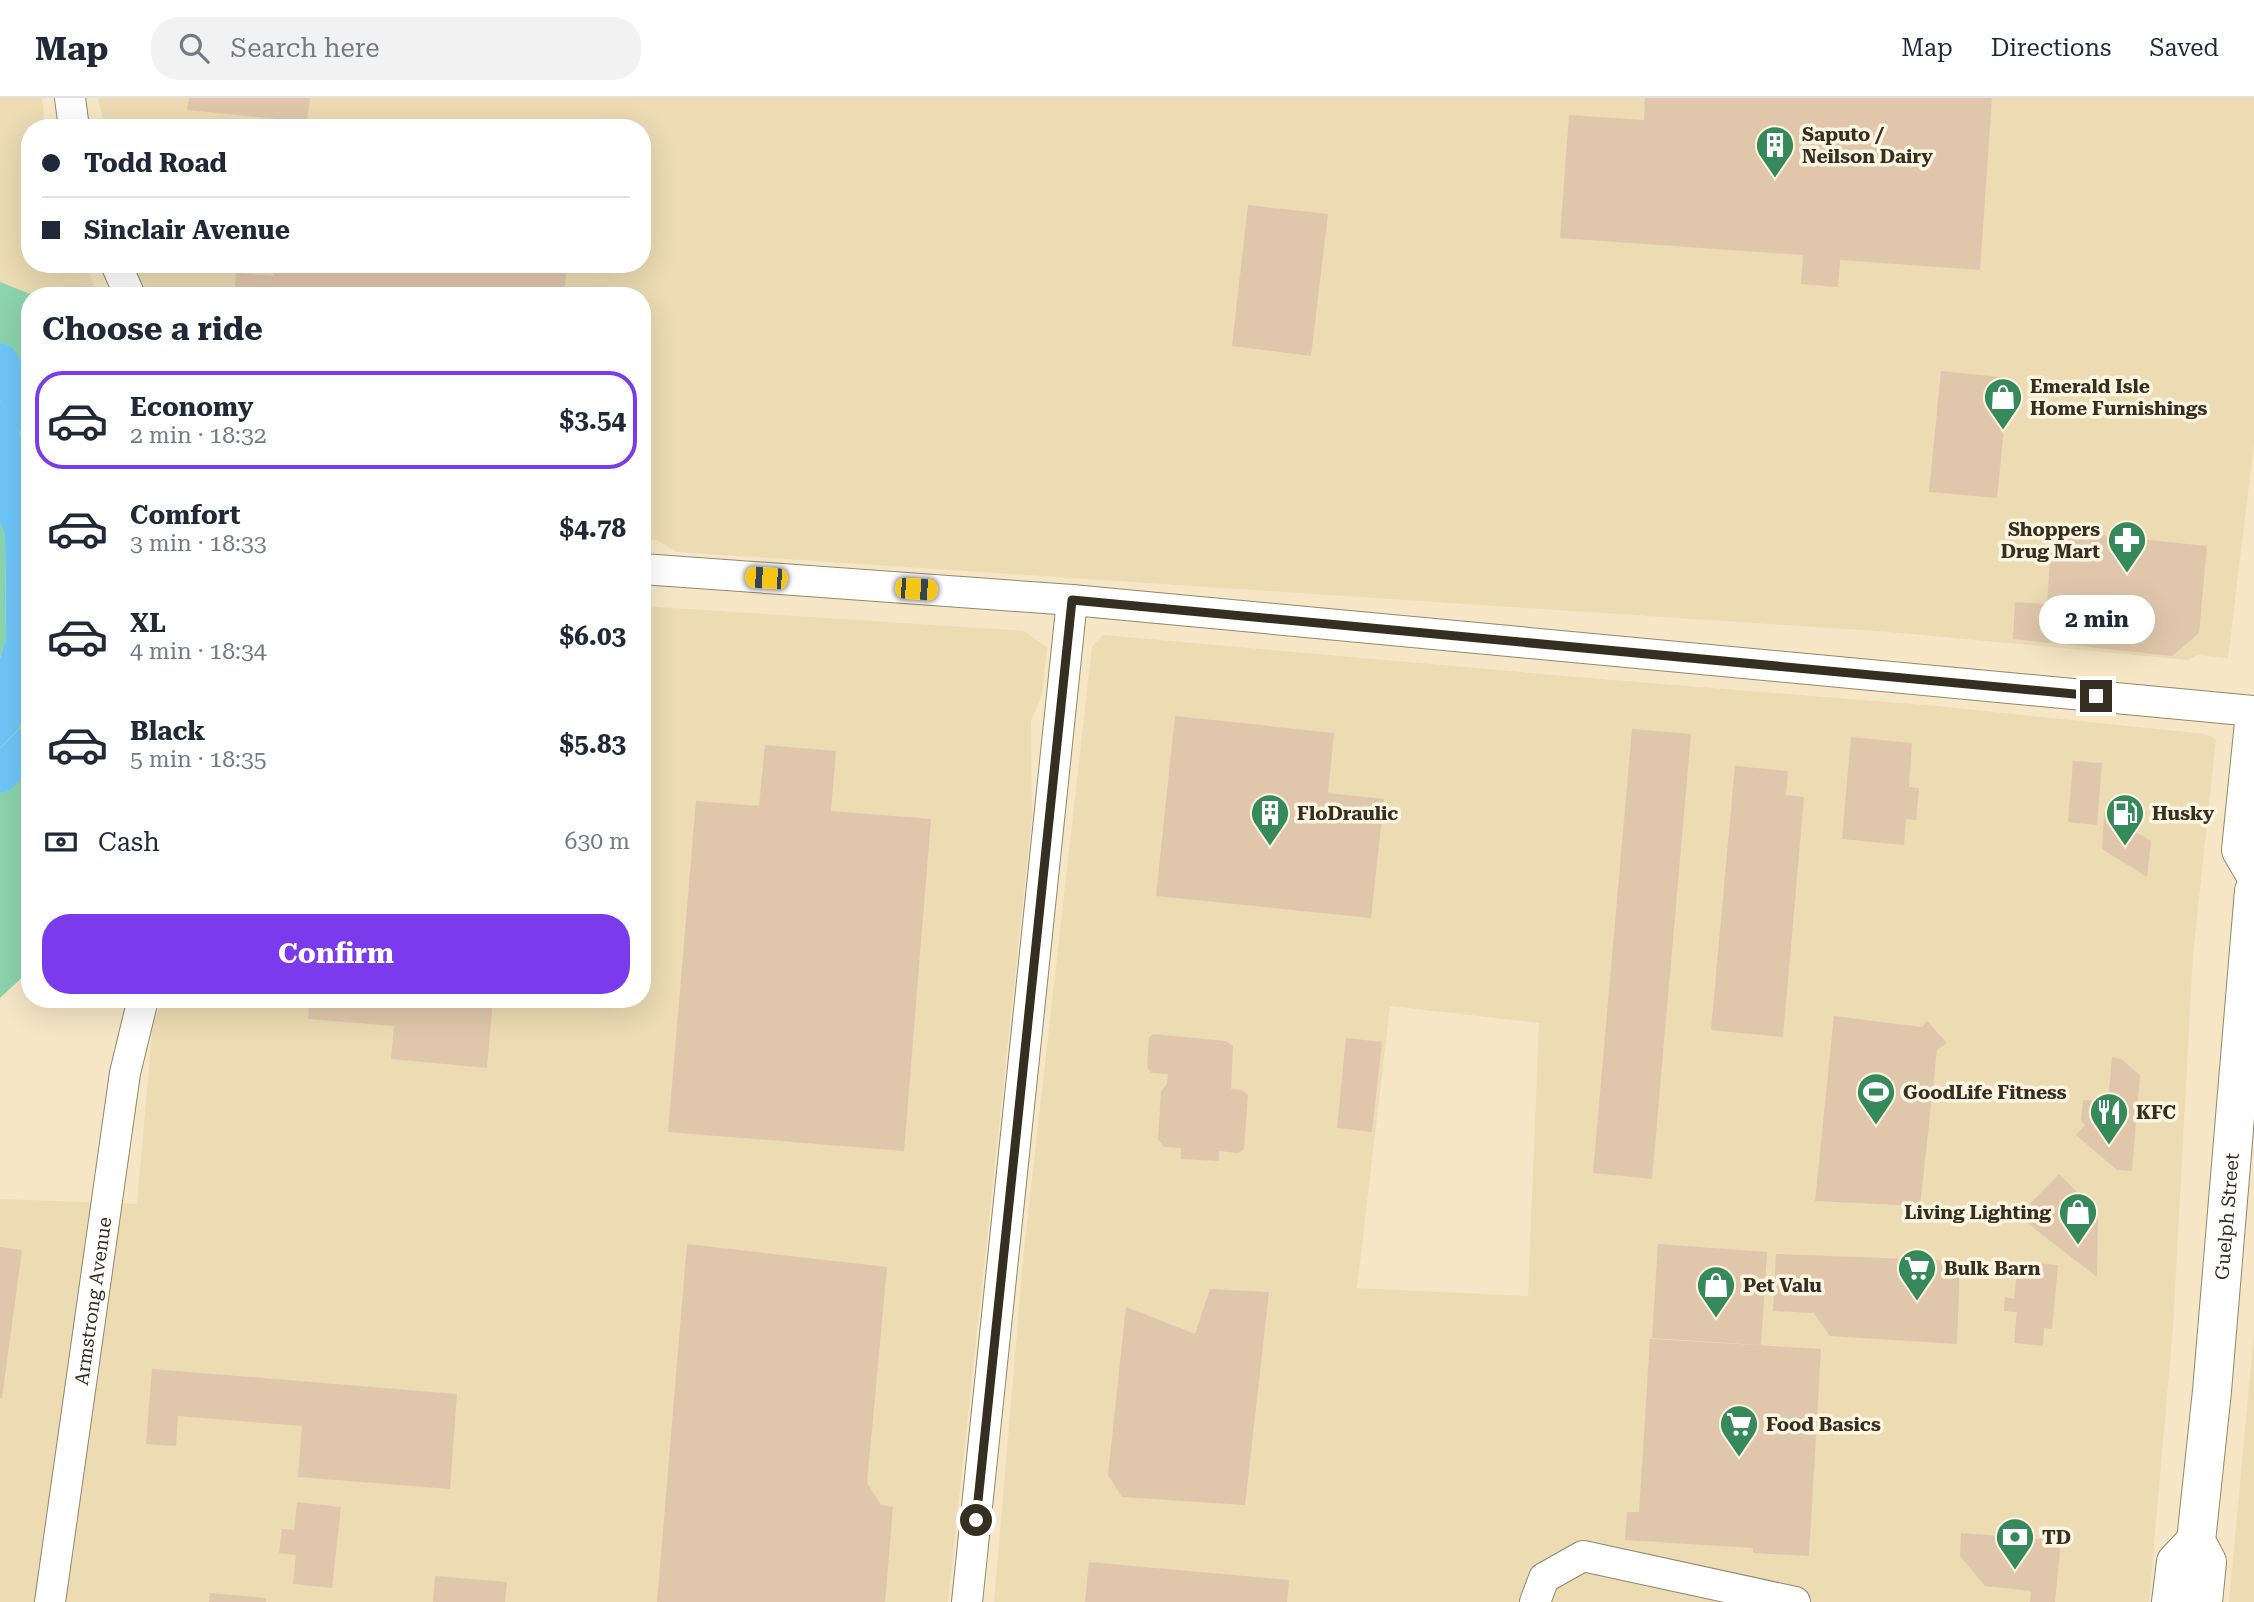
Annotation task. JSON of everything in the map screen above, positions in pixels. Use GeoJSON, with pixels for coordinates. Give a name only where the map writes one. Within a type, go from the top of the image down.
{"type":"FeatureCollection","features":[{"type":"Feature","properties":{"kind":"main road"},"geometry":{"type":"LineString","coordinates":[[2254,723],[2241,850],[2254,872]]}},
{"type":"Feature","properties":{"kind":"main road","name":"Guelph Street"},"geometry":{"type":"LineString","coordinates":[[2203,1602],[2207,1562],[2196,1541],[2212,1391],[2254,891]]}},
{"type":"Feature","properties":{"kind":"main road"},"geometry":{"type":"LineString","coordinates":[[2171,1602],[2176,1562],[2196,1541]]}},
{"type":"Feature","properties":{"kind":"street"},"geometry":{"type":"LineString","coordinates":[[70,98],[73,119]]}},
{"type":"Feature","properties":{"kind":"street"},"geometry":{"type":"LineString","coordinates":[[651,570],[1072,600],[2254,711]]}},
{"type":"Feature","properties":{"kind":"street"},"geometry":{"type":"LineString","coordinates":[[967,1602],[1072,600]]}},
{"type":"Feature","properties":{"kind":"street","name":"Armstrong Avenue"},"geometry":{"type":"LineString","coordinates":[[50,1602],[125,1073],[141,1008]]}},
{"type":"Feature","properties":{"kind":"street"},"geometry":{"type":"LineString","coordinates":[[1535,1602],[1544,1578],[1583,1556],[1795,1602]]}},
{"type":"Feature","properties":{"kind":"shaded area"},"geometry":{"type":"Polygon","coordinates":[[[0,98],[42,98],[44,119],[21,119],[21,273],[90,273],[94,287],[21,287],[21,290],[0,282],[0,98]]]}},
{"type":"Feature","properties":{"kind":"shaded area"},"geometry":{"type":"Polygon","coordinates":[[[98,98],[2254,98],[2254,443],[2228,658],[2197,655],[2188,660],[1890,632],[677,552],[651,539],[651,287],[145,287],[139,273],[651,273],[651,119],[103,119],[98,98]]]}},
{"type":"Feature","properties":{"kind":"shaded area"},"geometry":{"type":"Polygon","coordinates":[[[651,607],[1024,631],[1047,647],[1042,695],[1031,721],[1032,816],[948,1602],[0,1602],[0,1199],[137,1204],[153,1023],[159,1008],[651,1008],[651,607]]]}},
{"type":"Feature","properties":{"kind":"shaded area"},"geometry":{"type":"Polygon","coordinates":[[[1103,635],[1937,706],[2205,734],[2216,739],[2193,955],[2173,1327],[2149,1602],[994,1602],[1024,1250],[1092,647],[1103,635]],[[1390,1006],[1357,1288],[1528,1296],[1539,1023],[1390,1006]]]}},
{"type":"Feature","properties":{"kind":"shaded area"},"geometry":{"type":"Polygon","coordinates":[[[2254,1333],[2254,1602],[2229,1602],[2254,1333]]]}},
{"type":"Feature","properties":{"kind":"green space"},"geometry":{"type":"Polygon","coordinates":[[[0,282],[21,290],[21,436],[0,400],[0,282]]]}},
{"type":"Feature","properties":{"kind":"green space"},"geometry":{"type":"Polygon","coordinates":[[[0,523],[5,535],[6,639],[0,658],[0,523]]]}},
{"type":"Feature","properties":{"kind":"green space"},"geometry":{"type":"Polygon","coordinates":[[[21,725],[21,978],[0,998],[0,748],[21,725]]]}},
{"type":"Feature","properties":{"kind":"water"},"geometry":{"type":"Polygon","coordinates":[[[0,400],[21,436],[21,725],[0,748],[0,658],[6,639],[5,535],[0,523],[0,400]]]}},
{"type":"Feature","properties":{"kind":"building"},"geometry":{"type":"Polygon","coordinates":[[[189,98],[310,98],[307,119],[277,119],[187,110],[189,98]]]}},
{"type":"Feature","properties":{"kind":"building","name":"Saputo / Neilson Dairy"},"geometry":{"type":"Polygon","coordinates":[[[1645,98],[1992,98],[1980,270],[1840,260],[1838,287],[1801,284],[1803,255],[1560,238],[1569,115],[1644,120],[1645,98]]]}},
{"type":"Feature","properties":{"kind":"building"},"geometry":{"type":"Polygon","coordinates":[[[1248,205],[1328,214],[1311,356],[1232,346],[1248,205]]]}},
{"type":"Feature","properties":{"kind":"building"},"geometry":{"type":"Polygon","coordinates":[[[236,273],[273,276],[273,273],[566,273],[565,287],[235,287],[236,273]]]}},
{"type":"Feature","properties":{"kind":"building"},"geometry":{"type":"Polygon","coordinates":[[[1941,371],[2009,378],[1997,498],[1929,492],[1941,371]]]}},
{"type":"Feature","properties":{"kind":"building","name":"Shoppers Drug Mart"},"geometry":{"type":"Polygon","coordinates":[[[2052,530],[2207,546],[2199,633],[2172,656],[2013,639],[2015,602],[2047,604],[2052,530]]]}},
{"type":"Feature","properties":{"kind":"building","name":"FloDraulic"},"geometry":{"type":"Polygon","coordinates":[[[1175,716],[1334,733],[1328,793],[1384,799],[1371,918],[1156,896],[1175,716]]]}},
{"type":"Feature","properties":{"kind":"building"},"geometry":{"type":"Polygon","coordinates":[[[1632,729],[1691,734],[1652,1179],[1593,1173],[1632,729]]]}},
{"type":"Feature","properties":{"kind":"building"},"geometry":{"type":"Polygon","coordinates":[[[1851,737],[1912,743],[1909,787],[1919,788],[1916,820],[1906,819],[1904,845],[1842,839],[1851,737]]]}},
{"type":"Feature","properties":{"kind":"building"},"geometry":{"type":"Polygon","coordinates":[[[765,745],[836,751],[831,811],[931,819],[904,1151],[668,1132],[696,801],[759,806],[765,745]]]}},
{"type":"Feature","properties":{"kind":"building"},"geometry":{"type":"Polygon","coordinates":[[[2073,761],[2102,763],[2097,825],[2068,822],[2073,761]]]}},
{"type":"Feature","properties":{"kind":"building"},"geometry":{"type":"Polygon","coordinates":[[[1735,766],[1788,771],[1786,795],[1804,797],[1783,1037],[1711,1030],[1735,766]]]}},
{"type":"Feature","properties":{"kind":"building"},"geometry":{"type":"Polygon","coordinates":[[[2104,813],[2151,841],[2147,877],[2102,849],[2104,813]]]}},
{"type":"Feature","properties":{"kind":"building"},"geometry":{"type":"Polygon","coordinates":[[[309,1008],[492,1008],[487,1068],[391,1059],[394,1026],[308,1019],[309,1008]]]}},
{"type":"Feature","properties":{"kind":"building","name":"GoodLife Fitness"},"geometry":{"type":"Polygon","coordinates":[[[1834,1016],[1922,1027],[1927,1021],[1947,1043],[1937,1050],[1920,1206],[1815,1201],[1834,1016]]]}},
{"type":"Feature","properties":{"kind":"building"},"geometry":{"type":"Polygon","coordinates":[[[1153,1034],[1226,1041],[1233,1046],[1231,1089],[1242,1090],[1248,1095],[1244,1149],[1238,1153],[1219,1151],[1219,1161],[1181,1159],[1181,1148],[1164,1147],[1158,1139],[1161,1091],[1167,1084],[1168,1074],[1151,1073],[1147,1067],[1149,1038],[1153,1034]]]}},
{"type":"Feature","properties":{"kind":"building"},"geometry":{"type":"Polygon","coordinates":[[[1346,1038],[1382,1042],[1372,1132],[1337,1128],[1346,1038]]]}},
{"type":"Feature","properties":{"kind":"building"},"geometry":{"type":"Polygon","coordinates":[[[2112,1057],[2121,1059],[2140,1075],[2132,1171],[2117,1170],[2076,1135],[2085,1125],[2081,1121],[2083,1100],[2108,1102],[2112,1057]]]}},
{"type":"Feature","properties":{"kind":"building","name":"Living Lighting"},"geometry":{"type":"Polygon","coordinates":[[[2059,1174],[2098,1213],[2097,1277],[2018,1216],[2059,1174]]]}},
{"type":"Feature","properties":{"kind":"building"},"geometry":{"type":"Polygon","coordinates":[[[687,1244],[887,1267],[867,1483],[881,1505],[893,1507],[885,1602],[657,1602],[687,1244]]]}},
{"type":"Feature","properties":{"kind":"building"},"geometry":{"type":"Polygon","coordinates":[[[1658,1244],[1767,1252],[1761,1345],[1652,1338],[1658,1244]]]}},
{"type":"Feature","properties":{"kind":"building"},"geometry":{"type":"Polygon","coordinates":[[[0,1247],[22,1250],[2,1398],[0,1398],[0,1247]]]}},
{"type":"Feature","properties":{"kind":"building"},"geometry":{"type":"Polygon","coordinates":[[[1776,1254],[1960,1261],[1957,1344],[1830,1336],[1814,1313],[1773,1311],[1776,1254]]]}},
{"type":"Feature","properties":{"kind":"building"},"geometry":{"type":"Polygon","coordinates":[[[2018,1261],[2058,1265],[2052,1329],[2044,1328],[2043,1346],[2014,1343],[2017,1312],[2004,1311],[2005,1297],[2014,1299],[2018,1261]]]}},
{"type":"Feature","properties":{"kind":"building"},"geometry":{"type":"Polygon","coordinates":[[[1210,1289],[1269,1292],[1245,1505],[1122,1497],[1108,1475],[1126,1307],[1195,1334],[1210,1289]]]}},
{"type":"Feature","properties":{"kind":"building"},"geometry":{"type":"Polygon","coordinates":[[[1650,1339],[1821,1349],[1809,1556],[1753,1553],[1753,1548],[1625,1540],[1627,1512],[1639,1512],[1650,1339]]]}},
{"type":"Feature","properties":{"kind":"building"},"geometry":{"type":"Polygon","coordinates":[[[152,1369],[457,1394],[450,1489],[298,1477],[302,1426],[178,1416],[176,1446],[146,1444],[152,1369]]]}},
{"type":"Feature","properties":{"kind":"building"},"geometry":{"type":"Polygon","coordinates":[[[297,1502],[341,1507],[332,1588],[293,1584],[296,1555],[279,1553],[282,1529],[294,1530],[297,1502]]]}},
{"type":"Feature","properties":{"kind":"building","name":"TD"},"geometry":{"type":"Polygon","coordinates":[[[1961,1533],[2061,1541],[2055,1602],[2030,1602],[2031,1591],[1985,1586],[1960,1556],[1961,1533]]]}},
{"type":"Feature","properties":{"kind":"building"},"geometry":{"type":"Polygon","coordinates":[[[1089,1562],[1289,1580],[1287,1602],[1085,1602],[1089,1562]]]}},
{"type":"Feature","properties":{"kind":"building"},"geometry":{"type":"Polygon","coordinates":[[[435,1576],[507,1582],[505,1602],[433,1602],[435,1576]]]}},
{"type":"Feature","properties":{"kind":"building"},"geometry":{"type":"Polygon","coordinates":[[[210,1593],[266,1598],[266,1602],[209,1602],[210,1593]]]}},
{"type":"Feature","properties":{"kind":"waterway"},"geometry":{"type":"LineString","coordinates":[[0,362],[21,400]]}},
{"type":"Feature","properties":{"kind":"waterway"},"geometry":{"type":"LineString","coordinates":[[0,774],[21,754]]}},
{"type":"Feature","properties":{"kind":"place","name":"Saputo / Neilson Dairy"},"geometry":{"type":"Point","coordinates":[1775,179]}},
{"type":"Feature","properties":{"kind":"place","name":"Emerald Isle Home Furnishings"},"geometry":{"type":"Point","coordinates":[2003,431]}},
{"type":"Feature","properties":{"kind":"place","name":"Shoppers Drug Mart"},"geometry":{"type":"Point","coordinates":[2127,574]}},
{"type":"Feature","properties":{"kind":"place","name":"FloDraulic"},"geometry":{"type":"Point","coordinates":[1270,847]}},
{"type":"Feature","properties":{"kind":"place","name":"Husky"},"geometry":{"type":"Point","coordinates":[2125,847]}},
{"type":"Feature","properties":{"kind":"place","name":"GoodLife Fitness"},"geometry":{"type":"Point","coordinates":[1876,1126]}},
{"type":"Feature","properties":{"kind":"place","name":"KFC"},"geometry":{"type":"Point","coordinates":[2109,1146]}},
{"type":"Feature","properties":{"kind":"place","name":"Living Lighting"},"geometry":{"type":"Point","coordinates":[2078,1246]}},
{"type":"Feature","properties":{"kind":"place","name":"Bulk Barn"},"geometry":{"type":"Point","coordinates":[1917,1302]}},
{"type":"Feature","properties":{"kind":"place","name":"Pet Valu"},"geometry":{"type":"Point","coordinates":[1716,1319]}},
{"type":"Feature","properties":{"kind":"place","name":"Food Basics"},"geometry":{"type":"Point","coordinates":[1739,1458]}},
{"type":"Feature","properties":{"kind":"place","name":"TD"},"geometry":{"type":"Point","coordinates":[2015,1571]}},
{"type":"Feature","properties":{"kind":"route"},"geometry":{"type":"LineString","coordinates":[[976,1520],[1072,600],[2096,696]]}}]}
